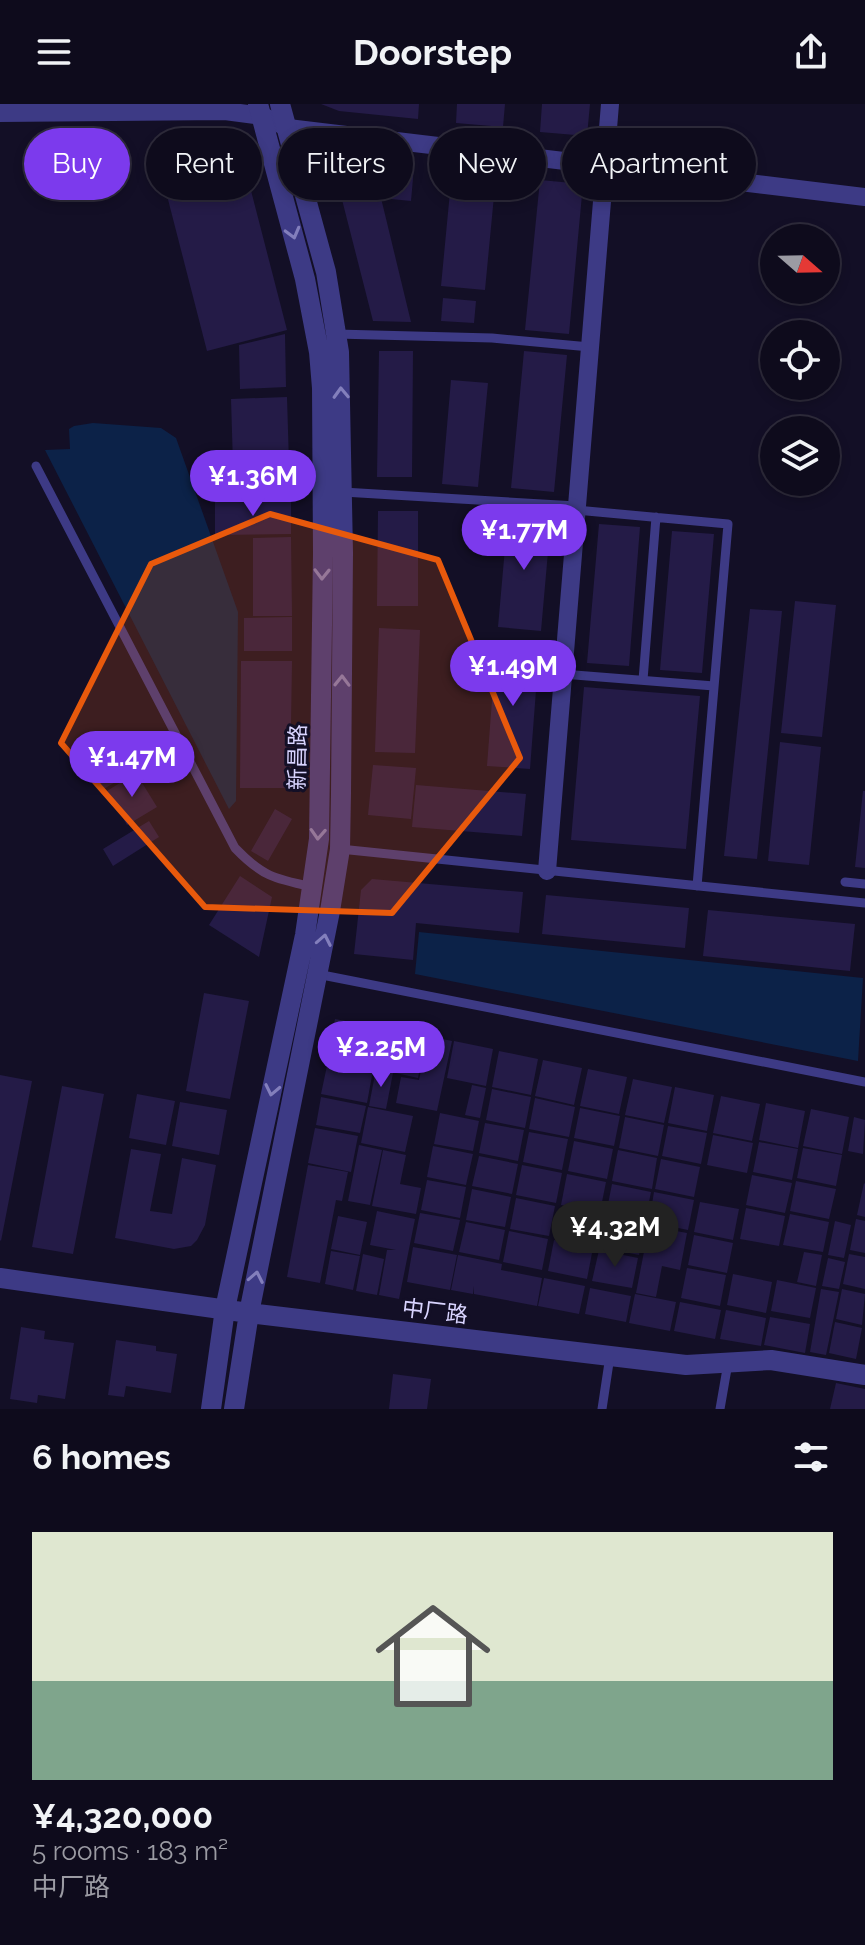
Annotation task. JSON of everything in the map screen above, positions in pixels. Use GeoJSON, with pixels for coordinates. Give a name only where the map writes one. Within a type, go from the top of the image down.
{"type":"FeatureCollection","features":[{"type":"Feature","properties":{"kind":"street","name":"新昌路"},"geometry":{"type":"LineString","coordinates":[[280,104],[288,128]]}},
{"type":"Feature","properties":{"kind":"street"},"geometry":{"type":"LineString","coordinates":[[608,128],[610,104]]}},
{"type":"Feature","properties":{"kind":"street","name":"新昌路"},"geometry":{"type":"LineString","coordinates":[[211,1409],[225,1309],[313,887],[319,839],[322,388],[311,303],[260,110]]}},
{"type":"Feature","properties":{"kind":"street"},"geometry":{"type":"LineString","coordinates":[[0,113],[260,110],[288,128]]}},
{"type":"Feature","properties":{"kind":"street"},"geometry":{"type":"LineString","coordinates":[[413,143],[562,161]]}},
{"type":"Feature","properties":{"kind":"street"},"geometry":{"type":"LineString","coordinates":[[756,184],[865,197]]}},
{"type":"Feature","properties":{"kind":"street","name":"新昌路"},"geometry":{"type":"LineString","coordinates":[[234,1409],[249,1313],[340,849],[341,387],[326,272],[307,200]]}},
{"type":"Feature","properties":{"kind":"street"},"geometry":{"type":"LineString","coordinates":[[547,871],[602,200]]}},
{"type":"Feature","properties":{"kind":"street","name":"中厂路"},"geometry":{"type":"LineString","coordinates":[[0,1278],[249,1313],[686,1365],[771,1360],[865,1375]]}},
{"type":"Feature","properties":{"kind":"lane"},"geometry":{"type":"LineString","coordinates":[[336,334],[492,338],[590,347]]}},
{"type":"Feature","properties":{"kind":"lane"},"geometry":{"type":"LineString","coordinates":[[36,466],[235,848],[261,873],[313,887]]}},
{"type":"Feature","properties":{"kind":"lane"},"geometry":{"type":"LineString","coordinates":[[343,492],[576,508],[728,524],[697,886]]}},
{"type":"Feature","properties":{"kind":"lane"},"geometry":{"type":"LineString","coordinates":[[643,680],[656,517]]}},
{"type":"Feature","properties":{"kind":"lane"},"geometry":{"type":"LineString","coordinates":[[562,674],[714,686]]}},
{"type":"Feature","properties":{"kind":"lane"},"geometry":{"type":"LineString","coordinates":[[340,849],[865,903]]}},
{"type":"Feature","properties":{"kind":"lane"},"geometry":{"type":"LineString","coordinates":[[845,882],[865,884]]}},
{"type":"Feature","properties":{"kind":"lane"},"geometry":{"type":"LineString","coordinates":[[317,974],[865,1082]]}},
{"type":"Feature","properties":{"kind":"lane"},"geometry":{"type":"LineString","coordinates":[[602,1409],[610,1356]]}},
{"type":"Feature","properties":{"kind":"lane"},"geometry":{"type":"LineString","coordinates":[[720,1409],[728,1363]]}},
{"type":"Feature","properties":{"kind":"highlighted area"},"geometry":{"type":"Polygon","coordinates":[[[270,514],[438,560],[520,758],[392,913],[205,907],[61,743],[151,564],[270,514]]]}},
{"type":"Feature","properties":{"kind":"water"},"geometry":{"type":"Polygon","coordinates":[[[93,423],[161,428],[176,438],[238,612],[236,801],[229,809],[45,450],[70,449],[69,429],[93,423]]]}},
{"type":"Feature","properties":{"kind":"water"},"geometry":{"type":"Polygon","coordinates":[[[419,932],[863,978],[858,1061],[415,974],[419,932]]]}},
{"type":"Feature","properties":{"kind":"building"},"geometry":{"type":"Polygon","coordinates":[[[321,104],[419,104],[418,119],[339,111],[321,104]]]}},
{"type":"Feature","properties":{"kind":"building"},"geometry":{"type":"Polygon","coordinates":[[[457,104],[505,104],[503,127],[456,123],[457,104]]]}},
{"type":"Feature","properties":{"kind":"building"},"geometry":{"type":"Polygon","coordinates":[[[542,104],[590,104],[588,128],[562,128],[562,134],[546,133],[546,128],[540,128],[542,104]]]}},
{"type":"Feature","properties":{"kind":"building"},"geometry":{"type":"Polygon","coordinates":[[[546,181],[562,182],[562,200],[582,200],[569,334],[525,330],[538,200],[546,200],[546,181]]]}},
{"type":"Feature","properties":{"kind":"building"},"geometry":{"type":"Polygon","coordinates":[[[168,200],[253,200],[287,330],[207,351],[168,200]]]}},
{"type":"Feature","properties":{"kind":"building"},"geometry":{"type":"Polygon","coordinates":[[[342,200],[381,200],[411,322],[373,321],[342,200]]]}},
{"type":"Feature","properties":{"kind":"building"},"geometry":{"type":"Polygon","coordinates":[[[449,200],[494,200],[485,290],[441,286],[449,200]]]}},
{"type":"Feature","properties":{"kind":"building"},"geometry":{"type":"Polygon","coordinates":[[[443,298],[476,301],[474,323],[441,321],[443,298]]]}},
{"type":"Feature","properties":{"kind":"building"},"geometry":{"type":"Polygon","coordinates":[[[285,334],[286,387],[240,389],[239,345],[285,334]]]}},
{"type":"Feature","properties":{"kind":"building"},"geometry":{"type":"Polygon","coordinates":[[[379,351],[413,351],[412,477],[377,477],[379,351]]]}},
{"type":"Feature","properties":{"kind":"building"},"geometry":{"type":"Polygon","coordinates":[[[524,351],[567,355],[554,492],[511,488],[524,351]]]}},
{"type":"Feature","properties":{"kind":"building"},"geometry":{"type":"Polygon","coordinates":[[[451,380],[488,383],[478,487],[442,484],[451,380]]]}},
{"type":"Feature","properties":{"kind":"building"},"geometry":{"type":"Polygon","coordinates":[[[287,397],[289,463],[233,465],[231,399],[287,397]]]}},
{"type":"Feature","properties":{"kind":"building"},"geometry":{"type":"Polygon","coordinates":[[[289,464],[290,497],[267,498],[266,465],[289,464]]]}},
{"type":"Feature","properties":{"kind":"building"},"geometry":{"type":"Polygon","coordinates":[[[291,501],[291,534],[215,535],[215,502],[291,501]]]}},
{"type":"Feature","properties":{"kind":"building"},"geometry":{"type":"Polygon","coordinates":[[[378,511],[418,511],[418,606],[377,606],[378,511]]]}},
{"type":"Feature","properties":{"kind":"building"},"geometry":{"type":"Polygon","coordinates":[[[508,514],[551,518],[541,631],[498,627],[508,514]]]}},
{"type":"Feature","properties":{"kind":"building"},"geometry":{"type":"Polygon","coordinates":[[[599,524],[640,527],[629,666],[587,663],[599,524]]]}},
{"type":"Feature","properties":{"kind":"building"},"geometry":{"type":"Polygon","coordinates":[[[672,531],[714,534],[702,673],[660,670],[672,531]]]}},
{"type":"Feature","properties":{"kind":"building"},"geometry":{"type":"Polygon","coordinates":[[[291,537],[292,616],[253,616],[253,538],[291,537]]]}},
{"type":"Feature","properties":{"kind":"building"},"geometry":{"type":"Polygon","coordinates":[[[795,601],[836,605],[822,737],[781,733],[795,601]]]}},
{"type":"Feature","properties":{"kind":"building"},"geometry":{"type":"Polygon","coordinates":[[[750,609],[782,611],[757,859],[724,856],[750,609]]]}},
{"type":"Feature","properties":{"kind":"building"},"geometry":{"type":"Polygon","coordinates":[[[292,617],[292,651],[244,651],[244,618],[292,617]]]}},
{"type":"Feature","properties":{"kind":"building"},"geometry":{"type":"Polygon","coordinates":[[[379,628],[420,630],[415,753],[375,752],[379,628]]]}},
{"type":"Feature","properties":{"kind":"building"},"geometry":{"type":"Polygon","coordinates":[[[496,648],[539,651],[530,769],[487,766],[496,648]]]}},
{"type":"Feature","properties":{"kind":"building"},"geometry":{"type":"Polygon","coordinates":[[[241,661],[292,661],[290,788],[240,788],[241,661]]]}},
{"type":"Feature","properties":{"kind":"building"},"geometry":{"type":"Polygon","coordinates":[[[584,687],[700,696],[686,849],[571,840],[584,687]]]}},
{"type":"Feature","properties":{"kind":"building"},"geometry":{"type":"Polygon","coordinates":[[[111,732],[134,771],[102,790],[79,752],[111,732]]]}},
{"type":"Feature","properties":{"kind":"building"},"geometry":{"type":"Polygon","coordinates":[[[780,742],[821,747],[809,865],[768,861],[780,742]]]}},
{"type":"Feature","properties":{"kind":"building"},"geometry":{"type":"Polygon","coordinates":[[[373,765],[416,768],[411,819],[368,815],[373,765]]]}},
{"type":"Feature","properties":{"kind":"building"},"geometry":{"type":"Polygon","coordinates":[[[136,773],[157,807],[127,825],[107,791],[136,773]]]}},
{"type":"Feature","properties":{"kind":"building"},"geometry":{"type":"Polygon","coordinates":[[[416,785],[526,794],[522,836],[412,827],[416,785]]]}},
{"type":"Feature","properties":{"kind":"building"},"geometry":{"type":"Polygon","coordinates":[[[865,791],[865,868],[855,867],[865,791]]]}},
{"type":"Feature","properties":{"kind":"building"},"geometry":{"type":"Polygon","coordinates":[[[275,809],[292,819],[268,861],[251,851],[275,809]]]}},
{"type":"Feature","properties":{"kind":"building"},"geometry":{"type":"Polygon","coordinates":[[[149,821],[159,837],[113,866],[103,849],[149,821]]]}},
{"type":"Feature","properties":{"kind":"building"},"geometry":{"type":"Polygon","coordinates":[[[240,876],[272,897],[259,957],[209,925],[240,876]]]}},
{"type":"Feature","properties":{"kind":"building"},"geometry":{"type":"Polygon","coordinates":[[[372,879],[523,892],[519,933],[416,923],[413,960],[354,954],[361,890],[372,879]]]}},
{"type":"Feature","properties":{"kind":"building"},"geometry":{"type":"Polygon","coordinates":[[[546,895],[689,908],[685,948],[542,934],[546,895]]]}},
{"type":"Feature","properties":{"kind":"building"},"geometry":{"type":"Polygon","coordinates":[[[708,910],[855,924],[850,971],[703,956],[708,910]]]}},
{"type":"Feature","properties":{"kind":"building"},"geometry":{"type":"Polygon","coordinates":[[[204,993],[249,1001],[230,1099],[186,1091],[204,993]]]}},
{"type":"Feature","properties":{"kind":"building"},"geometry":{"type":"Polygon","coordinates":[[[335,1019],[382,1028],[375,1064],[328,1054],[335,1019]]]}},
{"type":"Feature","properties":{"kind":"building"},"geometry":{"type":"Polygon","coordinates":[[[384,1027],[402,1031],[394,1067],[377,1064],[384,1027]]]}},
{"type":"Feature","properties":{"kind":"building"},"geometry":{"type":"Polygon","coordinates":[[[404,1031],[426,1036],[418,1078],[396,1073],[404,1031]]]}},
{"type":"Feature","properties":{"kind":"building"},"geometry":{"type":"Polygon","coordinates":[[[428,1036],[452,1041],[437,1111],[396,1103],[401,1077],[419,1080],[428,1036]]]}},
{"type":"Feature","properties":{"kind":"building"},"geometry":{"type":"Polygon","coordinates":[[[454,1041],[493,1049],[486,1086],[447,1078],[454,1041]]]}},
{"type":"Feature","properties":{"kind":"building"},"geometry":{"type":"Polygon","coordinates":[[[499,1051],[538,1059],[531,1095],[492,1087],[499,1051]]]}},
{"type":"Feature","properties":{"kind":"building"},"geometry":{"type":"Polygon","coordinates":[[[543,1060],[582,1068],[574,1105],[535,1096],[543,1060]]]}},
{"type":"Feature","properties":{"kind":"building"},"geometry":{"type":"Polygon","coordinates":[[[328,1061],[373,1070],[367,1103],[321,1094],[328,1061]]]}},
{"type":"Feature","properties":{"kind":"building"},"geometry":{"type":"Polygon","coordinates":[[[376,1069],[393,1073],[386,1109],[369,1106],[376,1069]]]}},
{"type":"Feature","properties":{"kind":"building"},"geometry":{"type":"Polygon","coordinates":[[[588,1069],[627,1077],[619,1114],[580,1106],[588,1069]]]}},
{"type":"Feature","properties":{"kind":"building"},"geometry":{"type":"Polygon","coordinates":[[[0,1075],[32,1081],[1,1241],[0,1240],[0,1075]]]}},
{"type":"Feature","properties":{"kind":"building"},"geometry":{"type":"Polygon","coordinates":[[[633,1079],[672,1087],[664,1123],[625,1115],[633,1079]]]}},
{"type":"Feature","properties":{"kind":"building"},"geometry":{"type":"Polygon","coordinates":[[[472,1085],[486,1088],[480,1118],[465,1115],[472,1085]]]}},
{"type":"Feature","properties":{"kind":"building"},"geometry":{"type":"Polygon","coordinates":[[[62,1086],[104,1094],[73,1254],[32,1247],[62,1086]]]}},
{"type":"Feature","properties":{"kind":"building"},"geometry":{"type":"Polygon","coordinates":[[[675,1087],[714,1095],[707,1131],[668,1123],[675,1087]]]}},
{"type":"Feature","properties":{"kind":"building"},"geometry":{"type":"Polygon","coordinates":[[[492,1089],[531,1097],[525,1128],[486,1120],[492,1089]]]}},
{"type":"Feature","properties":{"kind":"building"},"geometry":{"type":"Polygon","coordinates":[[[137,1094],[175,1101],[166,1145],[129,1138],[137,1094]]]}},
{"type":"Feature","properties":{"kind":"building"},"geometry":{"type":"Polygon","coordinates":[[[721,1096],[760,1104],[752,1141],[713,1133],[721,1096]]]}},
{"type":"Feature","properties":{"kind":"building"},"geometry":{"type":"Polygon","coordinates":[[[321,1097],[366,1106],[360,1133],[316,1125],[321,1097]]]}},
{"type":"Feature","properties":{"kind":"building"},"geometry":{"type":"Polygon","coordinates":[[[535,1098],[575,1107],[569,1137],[529,1129],[535,1098]]]}},
{"type":"Feature","properties":{"kind":"building"},"geometry":{"type":"Polygon","coordinates":[[[180,1102],[227,1110],[219,1155],[172,1146],[180,1102]]]}},
{"type":"Feature","properties":{"kind":"building"},"geometry":{"type":"Polygon","coordinates":[[[766,1103],[805,1111],[798,1148],[759,1140],[766,1103]]]}},
{"type":"Feature","properties":{"kind":"building"},"geometry":{"type":"Polygon","coordinates":[[[368,1107],[413,1116],[405,1152],[361,1143],[368,1107]]]}},
{"type":"Feature","properties":{"kind":"building"},"geometry":{"type":"Polygon","coordinates":[[[580,1108],[620,1116],[614,1146],[574,1138],[580,1108]]]}},
{"type":"Feature","properties":{"kind":"building"},"geometry":{"type":"Polygon","coordinates":[[[811,1109],[849,1117],[842,1154],[803,1146],[811,1109]]]}},
{"type":"Feature","properties":{"kind":"building"},"geometry":{"type":"Polygon","coordinates":[[[440,1113],[479,1121],[473,1151],[434,1144],[440,1113]]]}},
{"type":"Feature","properties":{"kind":"building"},"geometry":{"type":"Polygon","coordinates":[[[625,1117],[664,1125],[658,1156],[619,1148],[625,1117]]]}},
{"type":"Feature","properties":{"kind":"building"},"geometry":{"type":"Polygon","coordinates":[[[854,1117],[865,1120],[863,1154],[848,1151],[854,1117]]]}},
{"type":"Feature","properties":{"kind":"building"},"geometry":{"type":"Polygon","coordinates":[[[485,1123],[524,1130],[518,1161],[479,1153],[485,1123]]]}},
{"type":"Feature","properties":{"kind":"building"},"geometry":{"type":"Polygon","coordinates":[[[668,1126],[707,1133],[701,1164],[662,1156],[668,1126]]]}},
{"type":"Feature","properties":{"kind":"building"},"geometry":{"type":"Polygon","coordinates":[[[315,1128],[358,1136],[351,1172],[308,1163],[315,1128]]]}},
{"type":"Feature","properties":{"kind":"building"},"geometry":{"type":"Polygon","coordinates":[[[529,1132],[568,1139],[562,1170],[523,1162],[529,1132]]]}},
{"type":"Feature","properties":{"kind":"building"},"geometry":{"type":"Polygon","coordinates":[[[713,1135],[753,1143],[747,1173],[707,1165],[713,1135]]]}},
{"type":"Feature","properties":{"kind":"building"},"geometry":{"type":"Polygon","coordinates":[[[574,1141],[613,1149],[607,1179],[568,1171],[574,1141]]]}},
{"type":"Feature","properties":{"kind":"building"},"geometry":{"type":"Polygon","coordinates":[[[759,1142],[798,1149],[792,1180],[753,1172],[759,1142]]]}},
{"type":"Feature","properties":{"kind":"building"},"geometry":{"type":"Polygon","coordinates":[[[359,1145],[382,1150],[370,1205],[348,1201],[359,1145]]]}},
{"type":"Feature","properties":{"kind":"building"},"geometry":{"type":"Polygon","coordinates":[[[433,1146],[473,1154],[466,1185],[427,1177],[433,1146]]]}},
{"type":"Feature","properties":{"kind":"building"},"geometry":{"type":"Polygon","coordinates":[[[803,1148],[842,1155],[836,1186],[797,1178],[803,1148]]]}},
{"type":"Feature","properties":{"kind":"building"},"geometry":{"type":"Polygon","coordinates":[[[131,1149],[161,1154],[150,1211],[172,1214],[182,1158],[216,1165],[205,1225],[191,1246],[174,1249],[115,1238],[131,1149]]]}},
{"type":"Feature","properties":{"kind":"building"},"geometry":{"type":"Polygon","coordinates":[[[383,1150],[406,1155],[400,1184],[421,1188],[416,1214],[372,1206],[383,1150]]]}},
{"type":"Feature","properties":{"kind":"building"},"geometry":{"type":"Polygon","coordinates":[[[618,1150],[657,1158],[652,1189],[612,1181],[618,1150]]]}},
{"type":"Feature","properties":{"kind":"building"},"geometry":{"type":"Polygon","coordinates":[[[479,1156],[518,1164],[512,1194],[472,1186],[479,1156]]]}},
{"type":"Feature","properties":{"kind":"building"},"geometry":{"type":"Polygon","coordinates":[[[661,1159],[700,1167],[694,1197],[655,1189],[661,1159]]]}},
{"type":"Feature","properties":{"kind":"building"},"geometry":{"type":"Polygon","coordinates":[[[308,1165],[348,1172],[342,1201],[336,1200],[320,1283],[287,1277],[308,1165]]]}},
{"type":"Feature","properties":{"kind":"building"},"geometry":{"type":"Polygon","coordinates":[[[522,1165],[562,1173],[556,1203],[516,1195],[522,1165]]]}},
{"type":"Feature","properties":{"kind":"building"},"geometry":{"type":"Polygon","coordinates":[[[567,1174],[606,1182],[600,1212],[561,1205],[567,1174]]]}},
{"type":"Feature","properties":{"kind":"building"},"geometry":{"type":"Polygon","coordinates":[[[752,1175],[792,1183],[785,1213],[746,1205],[752,1175]]]}},
{"type":"Feature","properties":{"kind":"building"},"geometry":{"type":"Polygon","coordinates":[[[427,1180],[466,1187],[460,1218],[421,1210],[427,1180]]]}},
{"type":"Feature","properties":{"kind":"building"},"geometry":{"type":"Polygon","coordinates":[[[796,1181],[836,1189],[829,1219],[790,1211],[796,1181]]]}},
{"type":"Feature","properties":{"kind":"building"},"geometry":{"type":"Polygon","coordinates":[[[612,1184],[651,1192],[645,1222],[606,1214],[612,1184]]]}},
{"type":"Feature","properties":{"kind":"building"},"geometry":{"type":"Polygon","coordinates":[[[865,1184],[865,1217],[857,1215],[865,1184]]]}},
{"type":"Feature","properties":{"kind":"building"},"geometry":{"type":"Polygon","coordinates":[[[472,1189],[511,1197],[505,1227],[466,1220],[472,1189]]]}},
{"type":"Feature","properties":{"kind":"building"},"geometry":{"type":"Polygon","coordinates":[[[654,1192],[694,1200],[688,1230],[649,1222],[654,1192]]]}},
{"type":"Feature","properties":{"kind":"building"},"geometry":{"type":"Polygon","coordinates":[[[516,1198],[555,1206],[549,1236],[510,1229],[516,1198]]]}},
{"type":"Feature","properties":{"kind":"building"},"geometry":{"type":"Polygon","coordinates":[[[700,1202],[739,1209],[733,1240],[694,1232],[700,1202]]]}},
{"type":"Feature","properties":{"kind":"building"},"geometry":{"type":"Polygon","coordinates":[[[561,1207],[600,1215],[594,1246],[555,1238],[561,1207]]]}},
{"type":"Feature","properties":{"kind":"building"},"geometry":{"type":"Polygon","coordinates":[[[746,1208],[785,1216],[779,1246],[740,1239],[746,1208]]]}},
{"type":"Feature","properties":{"kind":"building"},"geometry":{"type":"Polygon","coordinates":[[[377,1211],[415,1219],[399,1299],[379,1295],[387,1250],[396,1250],[370,1245],[377,1211]]]}},
{"type":"Feature","properties":{"kind":"building"},"geometry":{"type":"Polygon","coordinates":[[[420,1213],[460,1220],[453,1251],[414,1243],[420,1213]]]}},
{"type":"Feature","properties":{"kind":"building"},"geometry":{"type":"Polygon","coordinates":[[[790,1214],[829,1222],[823,1252],[783,1245],[790,1214]]]}},
{"type":"Feature","properties":{"kind":"building"},"geometry":{"type":"Polygon","coordinates":[[[338,1216],[367,1222],[360,1255],[331,1249],[338,1216]]]}},
{"type":"Feature","properties":{"kind":"building"},"geometry":{"type":"Polygon","coordinates":[[[605,1217],[645,1225],[639,1255],[599,1247],[605,1217]]]}},
{"type":"Feature","properties":{"kind":"building"},"geometry":{"type":"Polygon","coordinates":[[[856,1219],[865,1221],[865,1253],[850,1250],[856,1219]]]}},
{"type":"Feature","properties":{"kind":"building"},"geometry":{"type":"Polygon","coordinates":[[[835,1221],[851,1225],[844,1258],[828,1255],[835,1221]]]}},
{"type":"Feature","properties":{"kind":"building"},"geometry":{"type":"Polygon","coordinates":[[[466,1222],[505,1230],[499,1260],[459,1252],[466,1222]]]}},
{"type":"Feature","properties":{"kind":"building"},"geometry":{"type":"Polygon","coordinates":[[[649,1226],[687,1233],[680,1270],[662,1266],[656,1297],[636,1293],[649,1226]]]}},
{"type":"Feature","properties":{"kind":"building"},"geometry":{"type":"Polygon","coordinates":[[[509,1231],[548,1239],[542,1270],[503,1262],[509,1231]]]}},
{"type":"Feature","properties":{"kind":"building"},"geometry":{"type":"Polygon","coordinates":[[[694,1235],[733,1243],[727,1273],[688,1265],[694,1235]]]}},
{"type":"Feature","properties":{"kind":"building"},"geometry":{"type":"Polygon","coordinates":[[[554,1240],[593,1248],[587,1279],[548,1271],[554,1240]]]}},
{"type":"Feature","properties":{"kind":"building"},"geometry":{"type":"Polygon","coordinates":[[[413,1247],[457,1255],[450,1290],[407,1282],[413,1247]]]}},
{"type":"Feature","properties":{"kind":"building"},"geometry":{"type":"Polygon","coordinates":[[[599,1250],[638,1258],[632,1288],[592,1281],[599,1250]]]}},
{"type":"Feature","properties":{"kind":"building"},"geometry":{"type":"Polygon","coordinates":[[[331,1251],[360,1256],[353,1290],[325,1284],[331,1251]]]}},
{"type":"Feature","properties":{"kind":"building"},"geometry":{"type":"Polygon","coordinates":[[[804,1252],[822,1255],[816,1286],[797,1282],[804,1252]]]}},
{"type":"Feature","properties":{"kind":"building"},"geometry":{"type":"Polygon","coordinates":[[[363,1254],[384,1259],[377,1295],[356,1291],[363,1254]]]}},
{"type":"Feature","properties":{"kind":"building"},"geometry":{"type":"Polygon","coordinates":[[[849,1254],[865,1257],[865,1289],[843,1284],[849,1254]]]}},
{"type":"Feature","properties":{"kind":"building"},"geometry":{"type":"Polygon","coordinates":[[[458,1255],[502,1264],[501,1270],[542,1278],[537,1306],[474,1294],[474,1286],[473,1294],[451,1290],[458,1255]]]}},
{"type":"Feature","properties":{"kind":"building"},"geometry":{"type":"Polygon","coordinates":[[[828,1258],[845,1262],[839,1289],[822,1286],[828,1258]]]}},
{"type":"Feature","properties":{"kind":"building"},"geometry":{"type":"Polygon","coordinates":[[[687,1268],[726,1275],[720,1306],[681,1298],[687,1268]]]}},
{"type":"Feature","properties":{"kind":"building"},"geometry":{"type":"Polygon","coordinates":[[[733,1274],[772,1282],[766,1313],[727,1305],[733,1274]]]}},
{"type":"Feature","properties":{"kind":"building"},"geometry":{"type":"Polygon","coordinates":[[[544,1278],[585,1286],[579,1314],[538,1306],[544,1278]]]}},
{"type":"Feature","properties":{"kind":"building"},"geometry":{"type":"Polygon","coordinates":[[[777,1280],[816,1288],[810,1318],[771,1311],[777,1280]]]}},
{"type":"Feature","properties":{"kind":"building"},"geometry":{"type":"Polygon","coordinates":[[[590,1288],[631,1296],[626,1322],[585,1314],[590,1288]]]}},
{"type":"Feature","properties":{"kind":"building"},"geometry":{"type":"Polygon","coordinates":[[[821,1289],[839,1292],[826,1355],[810,1352],[821,1289]]]}},
{"type":"Feature","properties":{"kind":"building"},"geometry":{"type":"Polygon","coordinates":[[[842,1289],[865,1294],[862,1325],[836,1319],[842,1289]]]}},
{"type":"Feature","properties":{"kind":"building"},"geometry":{"type":"Polygon","coordinates":[[[635,1294],[676,1302],[670,1331],[629,1323],[635,1294]]]}},
{"type":"Feature","properties":{"kind":"building"},"geometry":{"type":"Polygon","coordinates":[[[680,1302],[721,1310],[715,1339],[674,1331],[680,1302]]]}},
{"type":"Feature","properties":{"kind":"building"},"geometry":{"type":"Polygon","coordinates":[[[726,1310],[766,1318],[761,1346],[720,1339],[726,1310]]]}},
{"type":"Feature","properties":{"kind":"building"},"geometry":{"type":"Polygon","coordinates":[[[770,1317],[810,1324],[805,1353],[764,1345],[770,1317]]]}},
{"type":"Feature","properties":{"kind":"building"},"geometry":{"type":"Polygon","coordinates":[[[835,1322],[862,1328],[856,1359],[829,1353],[835,1322]]]}},
{"type":"Feature","properties":{"kind":"building"},"geometry":{"type":"Polygon","coordinates":[[[21,1327],[45,1331],[44,1339],[74,1343],[65,1399],[38,1395],[37,1403],[10,1399],[21,1327]]]}},
{"type":"Feature","properties":{"kind":"building"},"geometry":{"type":"Polygon","coordinates":[[[116,1340],[156,1346],[156,1351],[177,1354],[171,1393],[126,1386],[124,1397],[108,1395],[116,1340]]]}},
{"type":"Feature","properties":{"kind":"building"},"geometry":{"type":"Polygon","coordinates":[[[393,1374],[431,1379],[427,1409],[389,1409],[393,1374]]]}},
{"type":"Feature","properties":{"kind":"building"},"geometry":{"type":"Polygon","coordinates":[[[836,1383],[865,1389],[865,1409],[830,1409],[836,1383]]]}}]}
